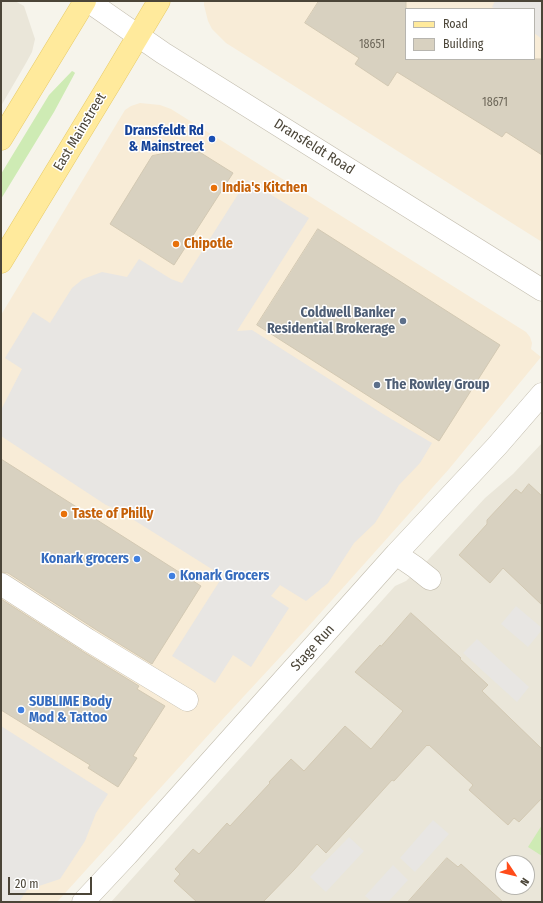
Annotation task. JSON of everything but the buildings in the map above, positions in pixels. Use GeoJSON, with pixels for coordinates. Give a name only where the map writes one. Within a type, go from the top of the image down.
{"type":"FeatureCollection","features":[{"type":"Feature","properties":{"kind":"main road"},"geometry":{"type":"LineString","coordinates":[[1,139],[87,1]]}},
{"type":"Feature","properties":{"kind":"main road","name":"East Mainstreet"},"geometry":{"type":"LineString","coordinates":[[1,262],[159,1]]}},
{"type":"Feature","properties":{"kind":"street","name":"Dransfeldt Road"},"geometry":{"type":"LineString","coordinates":[[87,1],[163,54],[542,290]]}},
{"type":"Feature","properties":{"kind":"street","name":"Stage Run"},"geometry":{"type":"LineString","coordinates":[[83,902],[132,850],[396,554],[497,446],[542,394]]}},
{"type":"Feature","properties":{"kind":"street"},"geometry":{"type":"LineString","coordinates":[[396,554],[415,567],[430,580]]}},
{"type":"Feature","properties":{"kind":"street"},"geometry":{"type":"LineString","coordinates":[[1,584],[94,644],[187,700]]}},
{"type":"Feature","properties":{"kind":"shaded area"},"geometry":{"type":"Polygon","coordinates":[[[1,1],[15,1],[24,6],[35,39],[32,52],[1,106],[1,1]]]}},
{"type":"Feature","properties":{"kind":"shaded area"},"geometry":{"type":"Polygon","coordinates":[[[204,1],[542,1],[542,242],[226,43],[212,29],[208,21],[204,1]]]}},
{"type":"Feature","properties":{"kind":"shaded area"},"geometry":{"type":"Polygon","coordinates":[[[495,1],[542,1],[542,39],[535,34],[535,8],[492,7],[495,1]]]}},
{"type":"Feature","properties":{"kind":"shaded area"},"geometry":{"type":"Polygon","coordinates":[[[140,103],[160,105],[171,109],[526,332],[532,343],[531,349],[541,357],[449,469],[307,628],[57,902],[1,902],[1,315],[125,110],[140,103]]]}},
{"type":"Feature","properties":{"kind":"shaded area"},"geometry":{"type":"Polygon","coordinates":[[[247,180],[309,218],[237,331],[252,330],[383,414],[432,443],[420,463],[399,485],[375,523],[354,543],[328,583],[306,601],[280,585],[271,596],[289,608],[251,667],[233,655],[215,683],[172,656],[226,571],[218,573],[118,510],[106,505],[1,436],[1,410],[22,369],[5,358],[33,312],[50,323],[72,288],[83,279],[102,272],[127,277],[139,259],[171,279],[182,283],[247,180]]]}},
{"type":"Feature","properties":{"kind":"shaded area"},"geometry":{"type":"Polygon","coordinates":[[[542,443],[542,902],[111,902],[395,586],[406,581],[428,560],[485,498],[513,474],[542,443]]]}},
{"type":"Feature","properties":{"kind":"shaded area"},"geometry":{"type":"Polygon","coordinates":[[[516,606],[542,628],[528,647],[501,624],[516,606]]]}},
{"type":"Feature","properties":{"kind":"shaded area"},"geometry":{"type":"Polygon","coordinates":[[[477,639],[529,687],[517,702],[463,653],[477,639]]]}},
{"type":"Feature","properties":{"kind":"shaded area"},"geometry":{"type":"Polygon","coordinates":[[[1,726],[108,794],[96,813],[85,841],[60,879],[27,890],[19,902],[1,902],[1,726]]]}},
{"type":"Feature","properties":{"kind":"shaded area"},"geometry":{"type":"Polygon","coordinates":[[[433,820],[449,834],[415,872],[400,858],[433,820]]]}},
{"type":"Feature","properties":{"kind":"shaded area"},"geometry":{"type":"Polygon","coordinates":[[[349,837],[364,851],[326,892],[310,877],[349,837]]]}},
{"type":"Feature","properties":{"kind":"shaded area"},"geometry":{"type":"Polygon","coordinates":[[[393,865],[408,880],[388,902],[372,902],[365,896],[393,865]]]}},
{"type":"Feature","properties":{"kind":"green space"},"geometry":{"type":"Polygon","coordinates":[[[72,71],[75,73],[54,112],[1,199],[1,174],[49,95],[72,71]]]}},
{"type":"Feature","properties":{"kind":"green space"},"geometry":{"type":"Polygon","coordinates":[[[542,825],[542,856],[528,847],[542,825]]]}},
{"type":"Feature","properties":{"kind":"place","name":"Dransfeldt Rd & Mainstreet"},"geometry":{"type":"Point","coordinates":[212,139]}},
{"type":"Feature","properties":{"kind":"place","name":"India's Kitchen"},"geometry":{"type":"Point","coordinates":[214,188]}},
{"type":"Feature","properties":{"kind":"place","name":"Chipotle"},"geometry":{"type":"Point","coordinates":[176,244]}},
{"type":"Feature","properties":{"kind":"place","name":"Coldwell Banker Residential Brokerage"},"geometry":{"type":"Point","coordinates":[403,321]}},
{"type":"Feature","properties":{"kind":"place","name":"The Rowley Group"},"geometry":{"type":"Point","coordinates":[377,385]}},
{"type":"Feature","properties":{"kind":"place","name":"Taste of Philly"},"geometry":{"type":"Point","coordinates":[64,514]}},
{"type":"Feature","properties":{"kind":"place","name":"Konark grocers"},"geometry":{"type":"Point","coordinates":[137,559]}},
{"type":"Feature","properties":{"kind":"place","name":"Konark Grocers"},"geometry":{"type":"Point","coordinates":[172,576]}},
{"type":"Feature","properties":{"kind":"place","name":"SUBLIME Body Mod & Tattoo"},"geometry":{"type":"Point","coordinates":[21,710]}}]}
